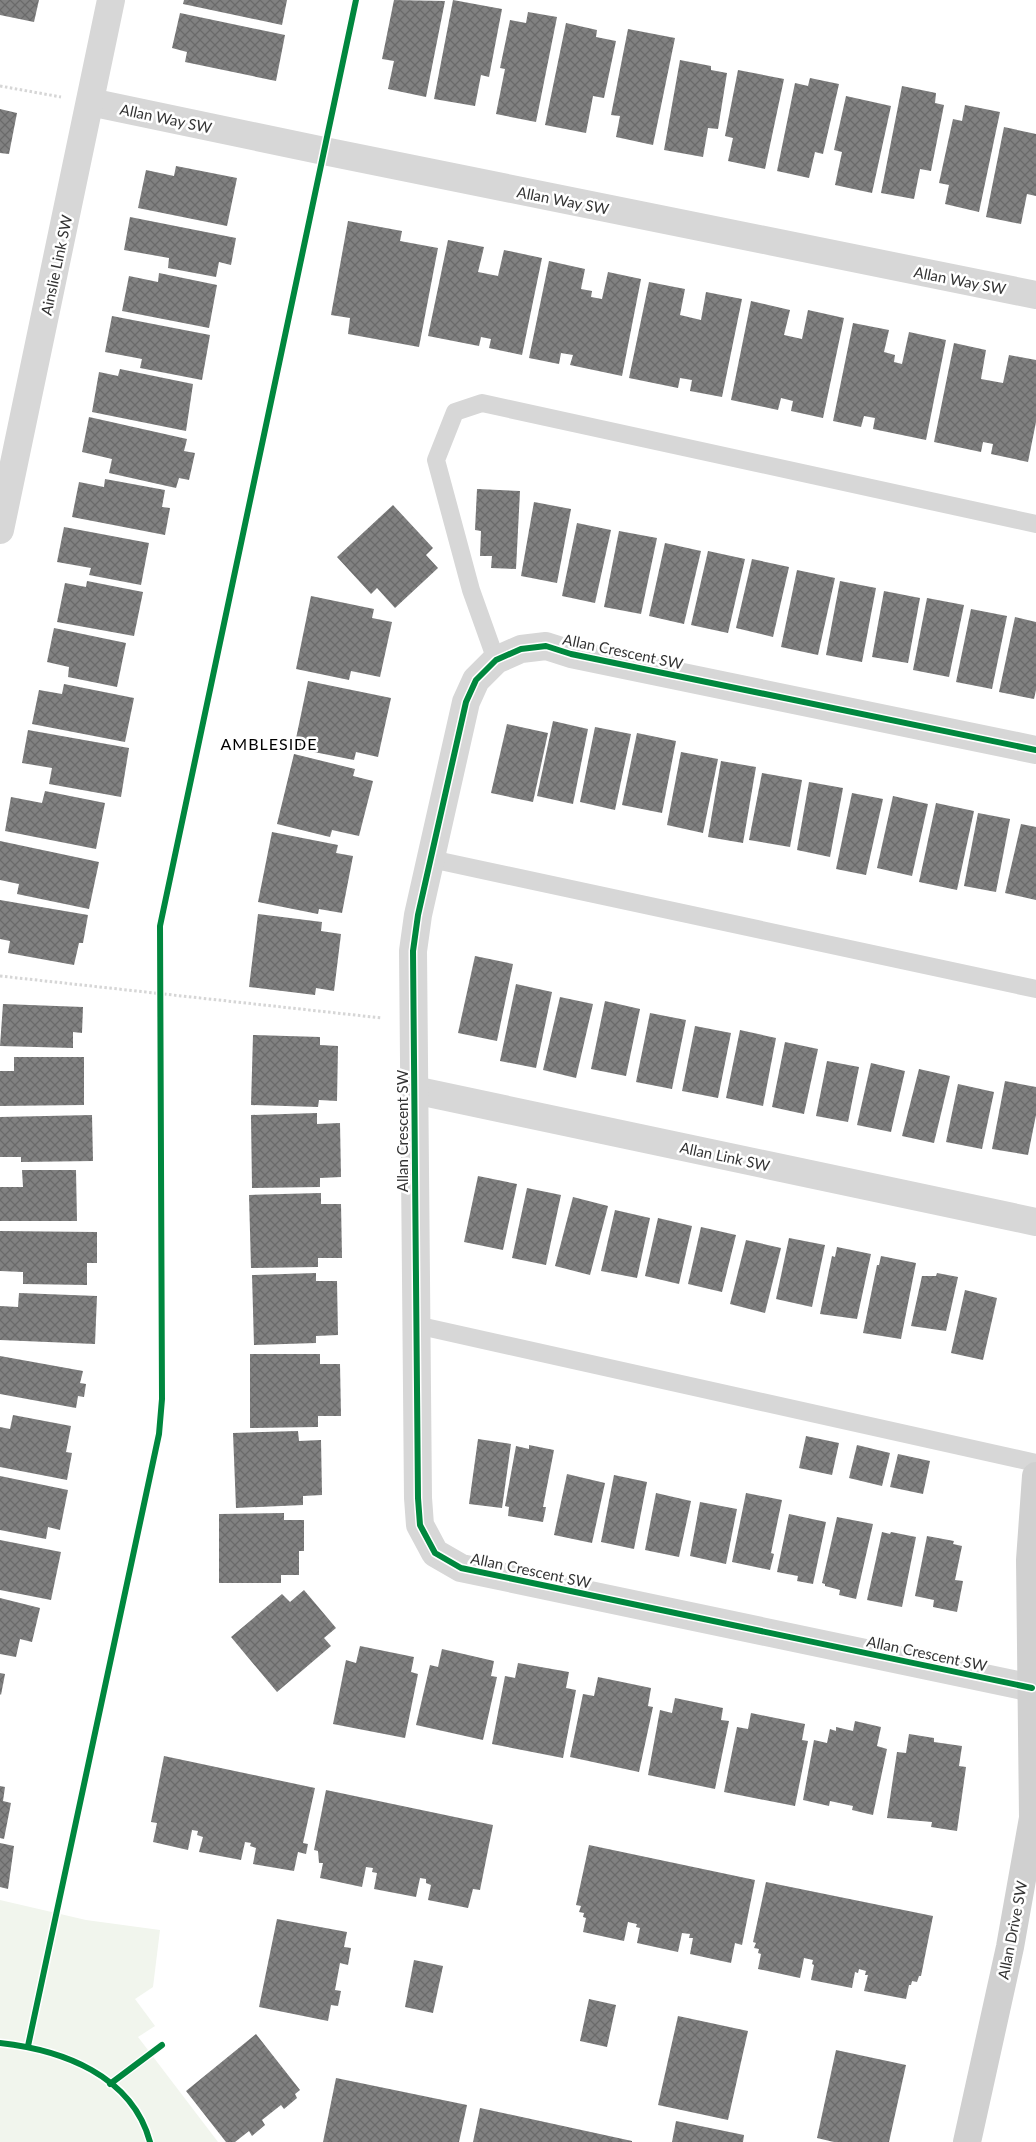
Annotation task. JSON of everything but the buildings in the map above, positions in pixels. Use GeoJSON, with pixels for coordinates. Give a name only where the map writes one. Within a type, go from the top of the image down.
{"type":"FeatureCollection","features":[{"type":"Feature","properties":{"kind":"street","name":"Ainslie Link SW"},"geometry":{"type":"LineString","coordinates":[[0,530],[111,0]]}},
{"type":"Feature","properties":{"kind":"street","name":"Allan Way SW"},"geometry":{"type":"LineString","coordinates":[[90,102],[1036,295]]}},
{"type":"Feature","properties":{"kind":"street","name":"Allan Crescent SW"},"geometry":{"type":"LineString","coordinates":[[1032,1688],[461,1568],[435,1552],[420,1525],[418,1498],[413,951],[418,916],[466,702],[476,680],[496,660],[521,649],[546,646],[571,654],[1036,750]]}},
{"type":"Feature","properties":{"kind":"street","name":"Allan Link SW"},"geometry":{"type":"LineString","coordinates":[[414,1090],[1036,1222]]}},
{"type":"Feature","properties":{"kind":"street","name":"Allan Drive SW"},"geometry":{"type":"LineString","coordinates":[[967,2142],[1010,1948],[1033,1818],[1030,1560],[1036,1476]]}},
{"type":"Feature","properties":{"kind":"lane"},"geometry":{"type":"LineString","coordinates":[[496,660],[471,590],[436,460],[455,412],[482,403],[1036,524]]}},
{"type":"Feature","properties":{"kind":"lane"},"geometry":{"type":"LineString","coordinates":[[431,859],[1036,989]]}},
{"type":"Feature","properties":{"kind":"lane"},"geometry":{"type":"LineString","coordinates":[[416,1326],[1036,1462]]}},
{"type":"Feature","properties":{"kind":"path"},"geometry":{"type":"LineString","coordinates":[[0,86],[90,102]]}},
{"type":"Feature","properties":{"kind":"path"},"geometry":{"type":"LineString","coordinates":[[0,976],[414,1022]]}},
{"type":"Feature","properties":{"kind":"path"},"geometry":{"type":"LineString","coordinates":[[161,983],[162,1002]]}},
{"type":"Feature","properties":{"kind":"shaded area"},"geometry":{"type":"Polygon","coordinates":[[[0,1900],[86,1920],[160,1930],[153,1987],[135,1999],[155,2026],[138,2037],[218,2142],[0,2142],[0,1900]]]}},
{"type":"Feature","properties":{"kind":"cycle path"},"geometry":{"type":"LineString","coordinates":[[28,2046],[159,1434],[162,1399],[160,926],[356,0]]}},
{"type":"Feature","properties":{"kind":"cycle path"},"geometry":{"type":"LineString","coordinates":[[1032,1688],[461,1568],[435,1553],[420,1525],[418,1498],[413,951],[418,915],[466,702],[476,680],[496,660],[521,649],[546,646],[571,654],[1036,750]]}},
{"type":"Feature","properties":{"kind":"cycle path"},"geometry":{"type":"LineString","coordinates":[[0,2043],[47,2052],[70,2060],[91,2070],[111,2083],[128,2099],[141,2119],[150,2142]]}},
{"type":"Feature","properties":{"kind":"cycle path"},"geometry":{"type":"LineString","coordinates":[[110,2084],[162,2045]]}},
{"type":"Feature","properties":{"kind":"district","name":"AMBLESIDE"},"geometry":{"type":"Point","coordinates":[269,743]}}]}
